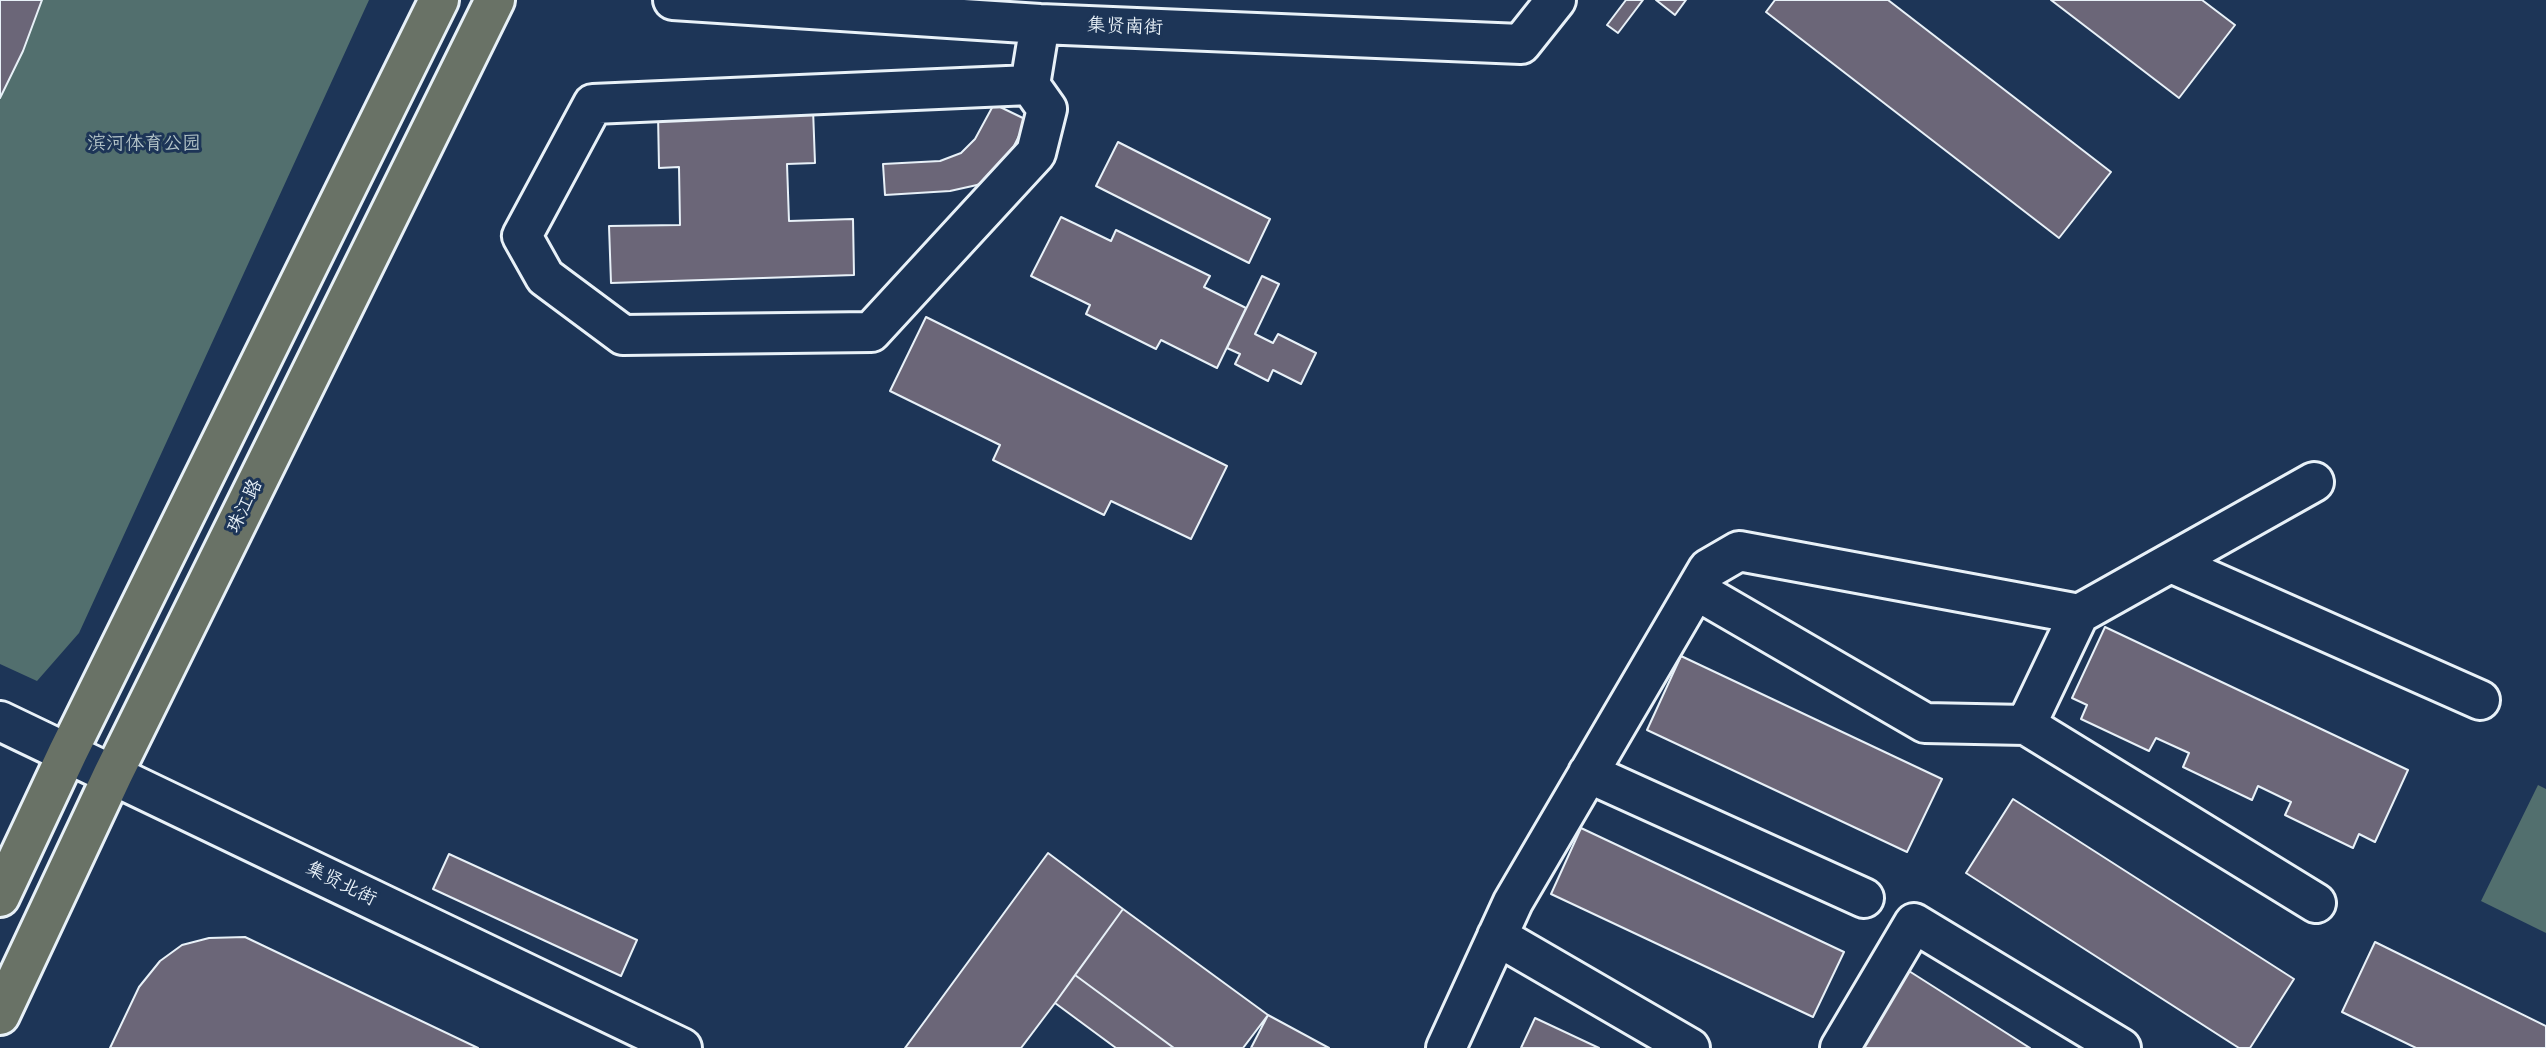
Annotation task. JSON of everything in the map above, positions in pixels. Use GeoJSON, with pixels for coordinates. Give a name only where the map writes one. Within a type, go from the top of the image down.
{"type":"FeatureCollection","features":[{"type":"Feature","properties":{"kind":"main road"},"geometry":{"type":"LineString","coordinates":[[0,897],[68,752],[439,0]]}},
{"type":"Feature","properties":{"kind":"main road","name":"珠江路"},"geometry":{"type":"LineString","coordinates":[[0,1015],[113,774],[495,0]]}},
{"type":"Feature","properties":{"kind":"street","name":"集贤南街"},"geometry":{"type":"LineString","coordinates":[[673,0],[1040,23],[1521,44],[1556,0]]}},
{"type":"Feature","properties":{"kind":"street"},"geometry":{"type":"LineString","coordinates":[[1030,85],[593,104],[522,236],[545,277],[623,335],[871,332],[1036,153],[1047,109],[1030,85],[1040,23]]}},
{"type":"Feature","properties":{"kind":"street"},"geometry":{"type":"LineString","coordinates":[[2025,725],[2079,614],[2314,482]]}},
{"type":"Feature","properties":{"kind":"street"},"geometry":{"type":"LineString","coordinates":[[1446,1048],[1513,902],[1708,569],[1740,551],[2079,614]]}},
{"type":"Feature","properties":{"kind":"street"},"geometry":{"type":"LineString","coordinates":[[2171,562],[2480,699]]}},
{"type":"Feature","properties":{"kind":"street"},"geometry":{"type":"LineString","coordinates":[[1696,590],[1925,723],[2025,725],[2316,903]]}},
{"type":"Feature","properties":{"kind":"street","name":"集贤北街"},"geometry":{"type":"LineString","coordinates":[[0,720],[682,1048]]}},
{"type":"Feature","properties":{"kind":"street"},"geometry":{"type":"LineString","coordinates":[[1588,773],[1864,898]]}},
{"type":"Feature","properties":{"kind":"street"},"geometry":{"type":"LineString","coordinates":[[1840,1048],[1914,923],[2121,1048]]}},
{"type":"Feature","properties":{"kind":"street"},"geometry":{"type":"LineString","coordinates":[[1497,936],[1690,1048]]}},
{"type":"Feature","properties":{"kind":"green space","name":"滨河体育公园"},"geometry":{"type":"Polygon","coordinates":[[[0,0],[369,0],[79,633],[37,681],[0,664],[0,0]]]}},
{"type":"Feature","properties":{"kind":"green space"},"geometry":{"type":"Polygon","coordinates":[[[2538,785],[2546,789],[2546,933],[2481,901],[2538,785]]]}},
{"type":"Feature","properties":{"kind":"building"},"geometry":{"type":"Polygon","coordinates":[[[0,0],[42,0],[23,51],[0,98],[0,0]]]}},
{"type":"Feature","properties":{"kind":"building"},"geometry":{"type":"Polygon","coordinates":[[[1626,0],[1643,0],[1618,33],[1607,25],[1626,0]]]}},
{"type":"Feature","properties":{"kind":"building"},"geometry":{"type":"Polygon","coordinates":[[[1656,0],[1686,0],[1675,15],[1656,0]]]}},
{"type":"Feature","properties":{"kind":"building"},"geometry":{"type":"Polygon","coordinates":[[[1775,0],[1888,0],[2111,172],[2059,238],[1766,12],[1775,0]]]}},
{"type":"Feature","properties":{"kind":"building"},"geometry":{"type":"Polygon","coordinates":[[[2051,0],[2202,0],[2235,25],[2179,98],[2051,0]]]}},
{"type":"Feature","properties":{"kind":"building"},"geometry":{"type":"Polygon","coordinates":[[[994,104],[1027,120],[1014,146],[991,177],[977,185],[950,191],[885,195],[883,164],[940,161],[961,153],[975,139],[994,104]]]}},
{"type":"Feature","properties":{"kind":"building"},"geometry":{"type":"Polygon","coordinates":[[[813,109],[815,163],[787,164],[789,221],[853,219],[854,275],[611,283],[609,226],[680,225],[679,167],[659,168],[658,114],[813,109]]]}},
{"type":"Feature","properties":{"kind":"building"},"geometry":{"type":"Polygon","coordinates":[[[1118,142],[1270,219],[1249,263],[1096,186],[1118,142]]]}},
{"type":"Feature","properties":{"kind":"building"},"geometry":{"type":"Polygon","coordinates":[[[1061,217],[1111,241],[1116,230],[1210,276],[1204,287],[1246,308],[1217,368],[1161,340],[1156,349],[1086,314],[1090,305],[1031,276],[1061,217]]]}},
{"type":"Feature","properties":{"kind":"building"},"geometry":{"type":"Polygon","coordinates":[[[1262,276],[1279,284],[1255,334],[1273,343],[1278,334],[1316,353],[1301,384],[1273,370],[1268,381],[1235,364],[1240,354],[1227,348],[1262,276]]]}},
{"type":"Feature","properties":{"kind":"building"},"geometry":{"type":"Polygon","coordinates":[[[926,317],[1227,466],[1191,539],[1111,501],[1104,515],[993,460],[1000,445],[890,391],[926,317]]]}},
{"type":"Feature","properties":{"kind":"building"},"geometry":{"type":"Polygon","coordinates":[[[2105,627],[2408,770],[2375,842],[2359,834],[2353,848],[2285,815],[2291,802],[2258,786],[2252,800],[2183,767],[2189,753],[2156,738],[2149,751],[2081,719],[2087,705],[2072,698],[2105,627]]]}},
{"type":"Feature","properties":{"kind":"building"},"geometry":{"type":"Polygon","coordinates":[[[1681,656],[1942,779],[1907,852],[1647,730],[1681,656]]]}},
{"type":"Feature","properties":{"kind":"building"},"geometry":{"type":"Polygon","coordinates":[[[2013,799],[2294,979],[2250,1048],[2239,1048],[1966,873],[2013,799]]]}},
{"type":"Feature","properties":{"kind":"building"},"geometry":{"type":"Polygon","coordinates":[[[1581,828],[1844,952],[1813,1017],[1551,894],[1581,828]]]}},
{"type":"Feature","properties":{"kind":"building"},"geometry":{"type":"Polygon","coordinates":[[[1048,853],[1123,909],[1055,1003],[1021,1048],[905,1048],[1048,853]]]}},
{"type":"Feature","properties":{"kind":"building"},"geometry":{"type":"Polygon","coordinates":[[[449,854],[637,940],[621,976],[433,889],[449,854]]]}},
{"type":"Feature","properties":{"kind":"building"},"geometry":{"type":"Polygon","coordinates":[[[1123,909],[1268,1015],[1243,1048],[1174,1048],[1075,975],[1123,909]]]}},
{"type":"Feature","properties":{"kind":"building"},"geometry":{"type":"Polygon","coordinates":[[[245,937],[478,1048],[110,1048],[139,987],[160,961],[182,945],[209,938],[245,937]]]}},
{"type":"Feature","properties":{"kind":"building"},"geometry":{"type":"Polygon","coordinates":[[[2375,942],[2546,1026],[2546,1048],[2416,1048],[2342,1012],[2375,942]]]}},
{"type":"Feature","properties":{"kind":"building"},"geometry":{"type":"Polygon","coordinates":[[[1909,971],[2030,1048],[1860,1048],[1909,971]]]}},
{"type":"Feature","properties":{"kind":"building"},"geometry":{"type":"Polygon","coordinates":[[[1075,975],[1174,1048],[1116,1048],[1055,1003],[1075,975]]]}},
{"type":"Feature","properties":{"kind":"building"},"geometry":{"type":"Polygon","coordinates":[[[1268,1015],[1329,1048],[1251,1048],[1268,1015]]]}},
{"type":"Feature","properties":{"kind":"building"},"geometry":{"type":"Polygon","coordinates":[[[1535,1018],[1599,1048],[1521,1048],[1535,1018]]]}}]}
